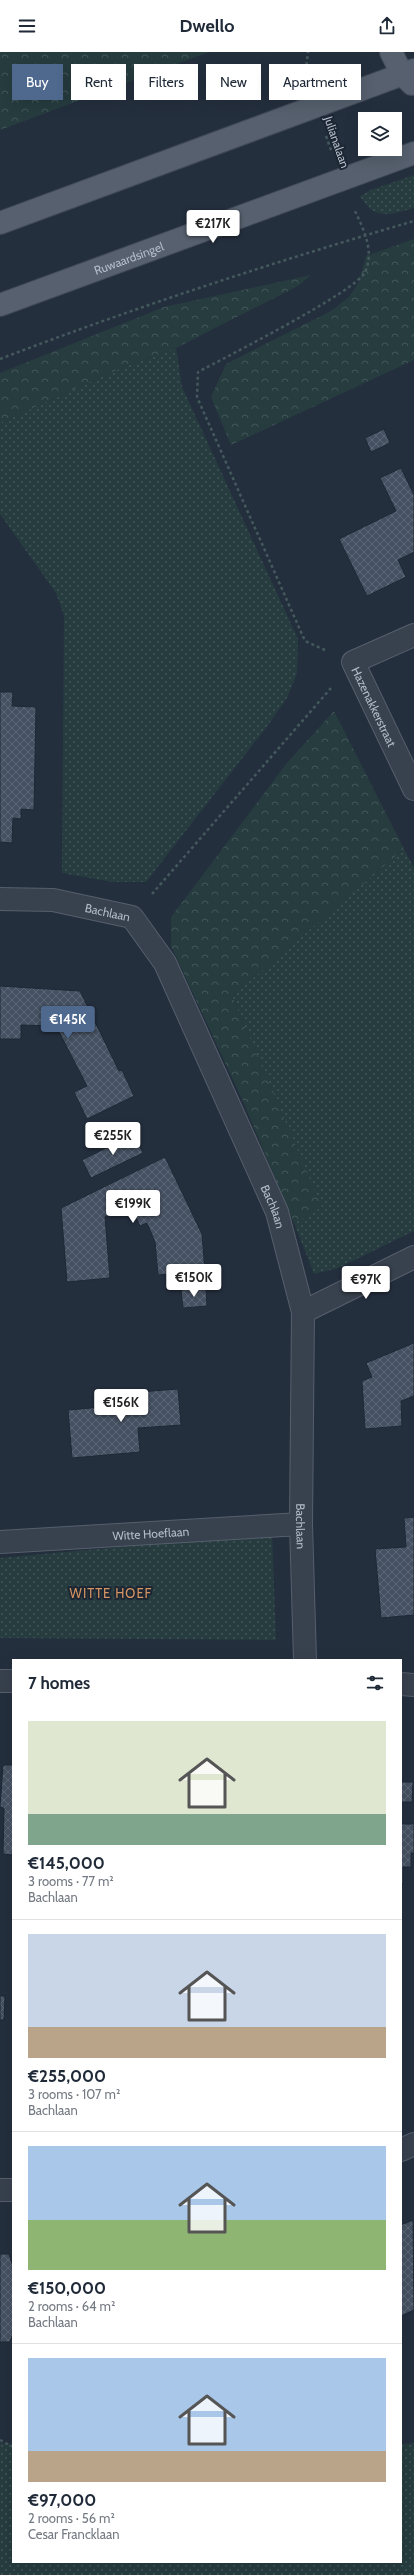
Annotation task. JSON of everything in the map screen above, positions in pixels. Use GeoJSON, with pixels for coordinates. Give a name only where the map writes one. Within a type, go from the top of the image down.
{"type":"FeatureCollection","features":[{"type":"Feature","properties":{"kind":"main road"},"geometry":{"type":"LineString","coordinates":[[0,223],[315,106],[410,77],[391,52]]}},
{"type":"Feature","properties":{"kind":"main road","name":"Ruwaardsingel"},"geometry":{"type":"LineString","coordinates":[[0,305],[414,153]]}},
{"type":"Feature","properties":{"kind":"street","name":"Hazenakkerstraat"},"geometry":{"type":"LineString","coordinates":[[414,634],[354,662],[414,789]]}},
{"type":"Feature","properties":{"kind":"street","name":"Bachlaan"},"geometry":{"type":"LineString","coordinates":[[0,899],[53,900],[132,917],[165,963],[277,1212],[303,1312],[301,1524],[305,1659]]}},
{"type":"Feature","properties":{"kind":"street"},"geometry":{"type":"LineString","coordinates":[[303,1312],[414,1257]]}},
{"type":"Feature","properties":{"kind":"street","name":"Witte Hoeflaan"},"geometry":{"type":"LineString","coordinates":[[0,1542],[301,1524]]}},
{"type":"Feature","properties":{"kind":"street"},"geometry":{"type":"LineString","coordinates":[[0,1681],[12,1681]]}},
{"type":"Feature","properties":{"kind":"street"},"geometry":{"type":"LineString","coordinates":[[402,1684],[414,1685]]}},
{"type":"Feature","properties":{"kind":"street"},"geometry":{"type":"LineString","coordinates":[[402,2150],[414,2144]]}},
{"type":"Feature","properties":{"kind":"street"},"geometry":{"type":"LineString","coordinates":[[0,2190],[12,2190]]}},
{"type":"Feature","properties":{"kind":"path","name":"Julianalaan"},"geometry":{"type":"LineString","coordinates":[[308,52],[305,76],[340,179],[366,235],[370,259],[365,274],[340,294],[198,372],[197,397],[305,641],[354,662]]}},
{"type":"Feature","properties":{"kind":"path"},"geometry":{"type":"LineString","coordinates":[[0,359],[93,324],[366,235],[414,221]]}},
{"type":"Feature","properties":{"kind":"path"},"geometry":{"type":"LineString","coordinates":[[132,917],[354,662]]}},
{"type":"Feature","properties":{"kind":"path"},"geometry":{"type":"LineString","coordinates":[[0,2440],[12,2446]]}},
{"type":"Feature","properties":{"kind":"green space"},"geometry":{"type":"Polygon","coordinates":[[[0,52],[209,52],[177,64],[134,64],[134,80],[126,83],[126,64],[71,64],[71,100],[80,100],[0,130],[0,52]]]}},
{"type":"Feature","properties":{"kind":"green space"},"geometry":{"type":"Polygon","coordinates":[[[414,175],[414,208],[390,214],[377,213],[366,204],[360,196],[371,190],[414,175]]]}},
{"type":"Feature","properties":{"kind":"green space"},"geometry":{"type":"Polygon","coordinates":[[[414,239],[414,360],[231,445],[211,397],[226,364],[331,311],[349,297],[359,282],[366,256],[414,239]]]}},
{"type":"Feature","properties":{"kind":"green space"},"geometry":{"type":"Polygon","coordinates":[[[311,275],[298,286],[176,348],[121,368],[0,423],[0,373],[164,307],[311,275]]]}},
{"type":"Feature","properties":{"kind":"green space"},"geometry":{"type":"Polygon","coordinates":[[[176,348],[182,387],[298,639],[297,673],[287,698],[268,725],[146,882],[113,882],[62,873],[64,615],[56,593],[0,514],[0,423],[121,368],[176,348]]]}},
{"type":"Feature","properties":{"kind":"green space"},"geometry":{"type":"Polygon","coordinates":[[[334,711],[404,849],[232,996],[322,1207],[294,1223],[242,1099],[171,946],[171,917],[287,763],[334,711]]]}},
{"type":"Feature","properties":{"kind":"green space"},"geometry":{"type":"Polygon","coordinates":[[[404,849],[414,868],[414,1231],[338,1268],[314,1274],[294,1223],[321,1207],[232,996],[404,849]]]}},
{"type":"Feature","properties":{"kind":"green space"},"geometry":{"type":"Polygon","coordinates":[[[272,1533],[276,1640],[0,1638],[0,1558],[272,1533]]]}},
{"type":"Feature","properties":{"kind":"green space"},"geometry":{"type":"Polygon","coordinates":[[[0,2443],[12,2443],[12,2563],[402,2563],[402,2444],[414,2443],[414,2575],[0,2575],[0,2443]]]}},
{"type":"Feature","properties":{"kind":"building"},"geometry":{"type":"Polygon","coordinates":[[[384,429],[390,443],[371,452],[365,438],[384,429]]]}},
{"type":"Feature","properties":{"kind":"building"},"geometry":{"type":"Polygon","coordinates":[[[401,468],[414,495],[414,552],[398,560],[406,577],[367,596],[339,539],[396,511],[380,478],[401,468]]]}},
{"type":"Feature","properties":{"kind":"building"},"geometry":{"type":"Polygon","coordinates":[[[0,692],[13,692],[12,706],[36,707],[34,810],[21,809],[21,819],[13,818],[12,843],[0,842],[0,692]]]}},
{"type":"Feature","properties":{"kind":"building"},"geometry":{"type":"Polygon","coordinates":[[[0,986],[80,991],[119,1071],[122,1070],[134,1096],[87,1119],[74,1092],[87,1086],[56,1026],[21,1025],[21,1039],[0,1039],[0,986]]]}},
{"type":"Feature","properties":{"kind":"building"},"geometry":{"type":"Polygon","coordinates":[[[134,1134],[143,1153],[91,1178],[82,1160],[134,1134]]]}},
{"type":"Feature","properties":{"kind":"building"},"geometry":{"type":"Polygon","coordinates":[[[165,1157],[202,1234],[205,1271],[158,1275],[155,1242],[147,1223],[140,1226],[130,1205],[105,1217],[110,1278],[67,1282],[61,1208],[165,1157]]]}},
{"type":"Feature","properties":{"kind":"building"},"geometry":{"type":"Polygon","coordinates":[[[206,1287],[207,1306],[183,1308],[181,1290],[206,1287]]]}},
{"type":"Feature","properties":{"kind":"building"},"geometry":{"type":"Polygon","coordinates":[[[414,1343],[414,1396],[401,1401],[402,1426],[365,1429],[362,1381],[372,1377],[366,1363],[414,1343]]]}},
{"type":"Feature","properties":{"kind":"building"},"geometry":{"type":"Polygon","coordinates":[[[178,1389],[181,1425],[138,1428],[140,1452],[72,1458],[68,1410],[114,1406],[113,1394],[178,1389]]]}},
{"type":"Feature","properties":{"kind":"building"},"geometry":{"type":"Polygon","coordinates":[[[414,1517],[414,1615],[381,1618],[375,1549],[406,1547],[404,1518],[414,1517]]]}},
{"type":"Feature","properties":{"kind":"building"},"geometry":{"type":"Polygon","coordinates":[[[3,1765],[12,1765],[12,1855],[3,1854],[4,1808],[0,1807],[3,1765]]]}},
{"type":"Feature","properties":{"kind":"building"},"geometry":{"type":"Polygon","coordinates":[[[402,1782],[413,1782],[412,1802],[402,1802],[402,1782]]]}},
{"type":"Feature","properties":{"kind":"building"},"geometry":{"type":"Polygon","coordinates":[[[402,1824],[414,1824],[414,1853],[411,1853],[411,1867],[403,1867],[403,1884],[402,1824]]]}},
{"type":"Feature","properties":{"kind":"building"},"geometry":{"type":"Polygon","coordinates":[[[0,1996],[5,1996],[4,2020],[0,2020],[0,1996]]]}},
{"type":"Feature","properties":{"kind":"building"},"geometry":{"type":"Polygon","coordinates":[[[413,2220],[414,2310],[402,2316],[402,2225],[413,2220]]]}},
{"type":"Feature","properties":{"kind":"building"},"geometry":{"type":"Polygon","coordinates":[[[0,2254],[9,2254],[12,2264],[12,2336],[10,2342],[0,2342],[0,2254]]]}},
{"type":"Feature","properties":{"kind":"district","name":"WITTE HOEF"},"geometry":{"type":"Point","coordinates":[111,1593]}}]}
